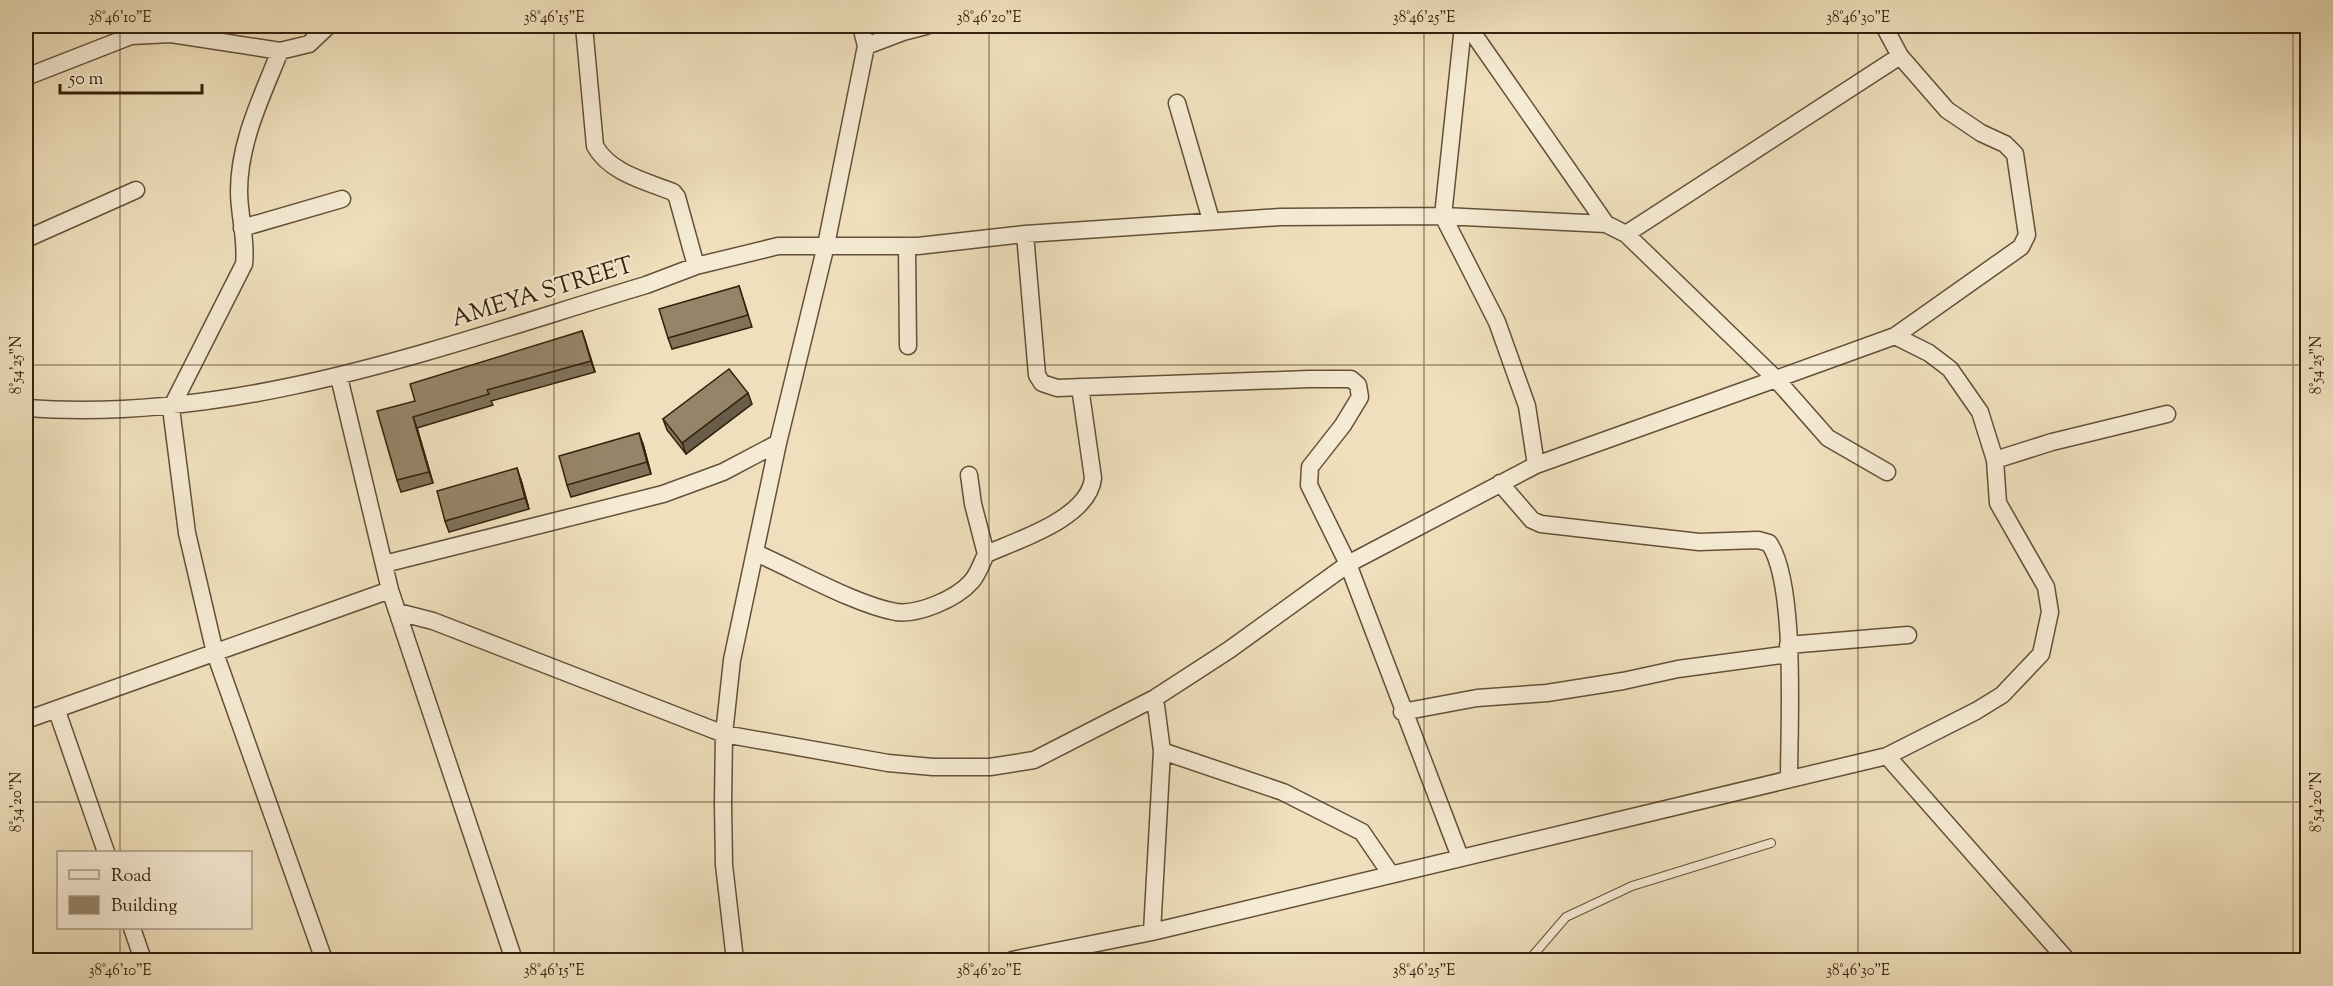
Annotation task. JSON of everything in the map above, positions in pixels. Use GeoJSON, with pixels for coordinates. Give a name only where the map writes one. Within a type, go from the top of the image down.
{"type":"FeatureCollection","features":[{"type":"Feature","properties":{"kind":"street"},"geometry":{"type":"LineString","coordinates":[[26,77],[131,36],[153,33],[280,51],[309,44],[328,26]]}},
{"type":"Feature","properties":{"kind":"street"},"geometry":{"type":"LineString","coordinates":[[584,26],[595,146],[601,158],[615,168],[673,192],[677,197],[696,266]]}},
{"type":"Feature","properties":{"kind":"street"},"geometry":{"type":"LineString","coordinates":[[735,960],[724,865],[724,734],[732,660],[778,443],[825,245],[866,46],[861,26]]}},
{"type":"Feature","properties":{"kind":"street"},"geometry":{"type":"LineString","coordinates":[[866,46],[904,29],[926,26]]}},
{"type":"Feature","properties":{"kind":"street"},"geometry":{"type":"LineString","coordinates":[[1463,26],[1443,216],[1497,322],[1527,406],[1536,465]]}},
{"type":"Feature","properties":{"kind":"street"},"geometry":{"type":"LineString","coordinates":[[1468,26],[1606,224],[1626,234],[1776,379],[1828,438],[1887,472]]}},
{"type":"Feature","properties":{"kind":"street"},"geometry":{"type":"LineString","coordinates":[[398,612],[433,621],[724,734],[888,763],[933,767],[990,767],[1034,760],[1155,698],[1229,650],[1348,564],[1500,483],[1536,465],[1895,336],[2021,247],[2027,235],[2015,154],[2005,144],[1981,133],[1947,110],[1900,56],[1884,26]]}},
{"type":"Feature","properties":{"kind":"street"},"geometry":{"type":"LineString","coordinates":[[280,51],[243,149],[239,191],[246,249],[244,264],[171,408],[187,532],[214,653],[324,960]]}},
{"type":"Feature","properties":{"kind":"street"},"geometry":{"type":"LineString","coordinates":[[1626,234],[1900,56]]}},
{"type":"Feature","properties":{"kind":"street"},"geometry":{"type":"LineString","coordinates":[[1177,103],[1211,220]]}},
{"type":"Feature","properties":{"kind":"street"},"geometry":{"type":"LineString","coordinates":[[26,239],[136,190]]}},
{"type":"Feature","properties":{"kind":"street"},"geometry":{"type":"LineString","coordinates":[[242,228],[342,199]]}},
{"type":"Feature","properties":{"kind":"street","name":"AMEYA STREET"},"geometry":{"type":"LineString","coordinates":[[26,408],[171,408],[339,377],[646,285],[696,266],[778,246],[907,247],[1025,234],[1280,216],[1443,216],[1606,224]]}},
{"type":"Feature","properties":{"kind":"street"},"geometry":{"type":"LineString","coordinates":[[1025,234],[1037,375],[1042,383],[1057,388],[1351,379],[1358,385],[1360,397],[1343,426],[1310,467],[1309,485],[1348,564],[1402,712],[1460,857]]}},
{"type":"Feature","properties":{"kind":"street"},"geometry":{"type":"LineString","coordinates":[[907,247],[908,346]]}},
{"type":"Feature","properties":{"kind":"street"},"geometry":{"type":"LineString","coordinates":[[1012,960],[1152,932],[1390,873],[1887,756],[1976,711],[2002,695],[2041,654],[2050,612],[2046,587],[2001,512],[1998,503],[1995,460],[1980,412],[1950,369],[1929,353],[1895,336]]}},
{"type":"Feature","properties":{"kind":"street"},"geometry":{"type":"LineString","coordinates":[[339,377],[390,590],[514,960]]}},
{"type":"Feature","properties":{"kind":"street"},"geometry":{"type":"LineString","coordinates":[[756,553],[867,602],[897,612],[914,612],[939,604],[972,582],[986,554],[1039,531],[1079,506],[1092,488],[1092,468],[1080,387]]}},
{"type":"Feature","properties":{"kind":"street"},"geometry":{"type":"LineString","coordinates":[[1995,460],[2052,442],[2167,414]]}},
{"type":"Feature","properties":{"kind":"street"},"geometry":{"type":"LineString","coordinates":[[384,564],[663,494],[723,472],[778,443]]}},
{"type":"Feature","properties":{"kind":"street"},"geometry":{"type":"LineString","coordinates":[[969,475],[973,504],[986,554]]}},
{"type":"Feature","properties":{"kind":"street"},"geometry":{"type":"LineString","coordinates":[[1500,483],[1532,520],[1541,524],[1699,542],[1758,540],[1770,543],[1783,584],[1788,650],[1789,779]]}},
{"type":"Feature","properties":{"kind":"street"},"geometry":{"type":"LineString","coordinates":[[26,720],[57,711],[390,590]]}},
{"type":"Feature","properties":{"kind":"street"},"geometry":{"type":"LineString","coordinates":[[1402,712],[1477,698],[1547,693],[1623,681],[1788,650],[1908,635]]}},
{"type":"Feature","properties":{"kind":"street"},"geometry":{"type":"LineString","coordinates":[[1152,932],[1162,751],[1155,698]]}},
{"type":"Feature","properties":{"kind":"street"},"geometry":{"type":"LineString","coordinates":[[57,711],[106,851]]}},
{"type":"Feature","properties":{"kind":"street"},"geometry":{"type":"LineString","coordinates":[[1162,751],[1283,792],[1362,832],[1390,873]]}},
{"type":"Feature","properties":{"kind":"street"},"geometry":{"type":"LineString","coordinates":[[1887,756],[2067,960]]}},
{"type":"Feature","properties":{"kind":"street"},"geometry":{"type":"LineString","coordinates":[[133,929],[143,960]]}},
{"type":"Feature","properties":{"kind":"lane"},"geometry":{"type":"LineString","coordinates":[[1529,960],[1566,917],[1632,886],[1771,843]]}},
{"type":"Feature","properties":{"kind":"building"},"geometry":{"type":"Polygon","coordinates":[[[739,286],[748,315],[668,338],[659,309],[739,286]]]}},
{"type":"Feature","properties":{"kind":"building"},"geometry":{"type":"Polygon","coordinates":[[[582,331],[591,361],[487,390],[489,394],[413,417],[429,472],[397,480],[377,411],[415,401],[410,384],[582,331]]]}},
{"type":"Feature","properties":{"kind":"building"},"geometry":{"type":"Polygon","coordinates":[[[729,369],[748,393],[682,443],[663,419],[729,369]]]}},
{"type":"Feature","properties":{"kind":"building"},"geometry":{"type":"Polygon","coordinates":[[[639,433],[647,462],[567,485],[559,456],[639,433]]]}},
{"type":"Feature","properties":{"kind":"building"},"geometry":{"type":"Polygon","coordinates":[[[517,468],[525,498],[445,521],[437,491],[517,468]]]}}]}
